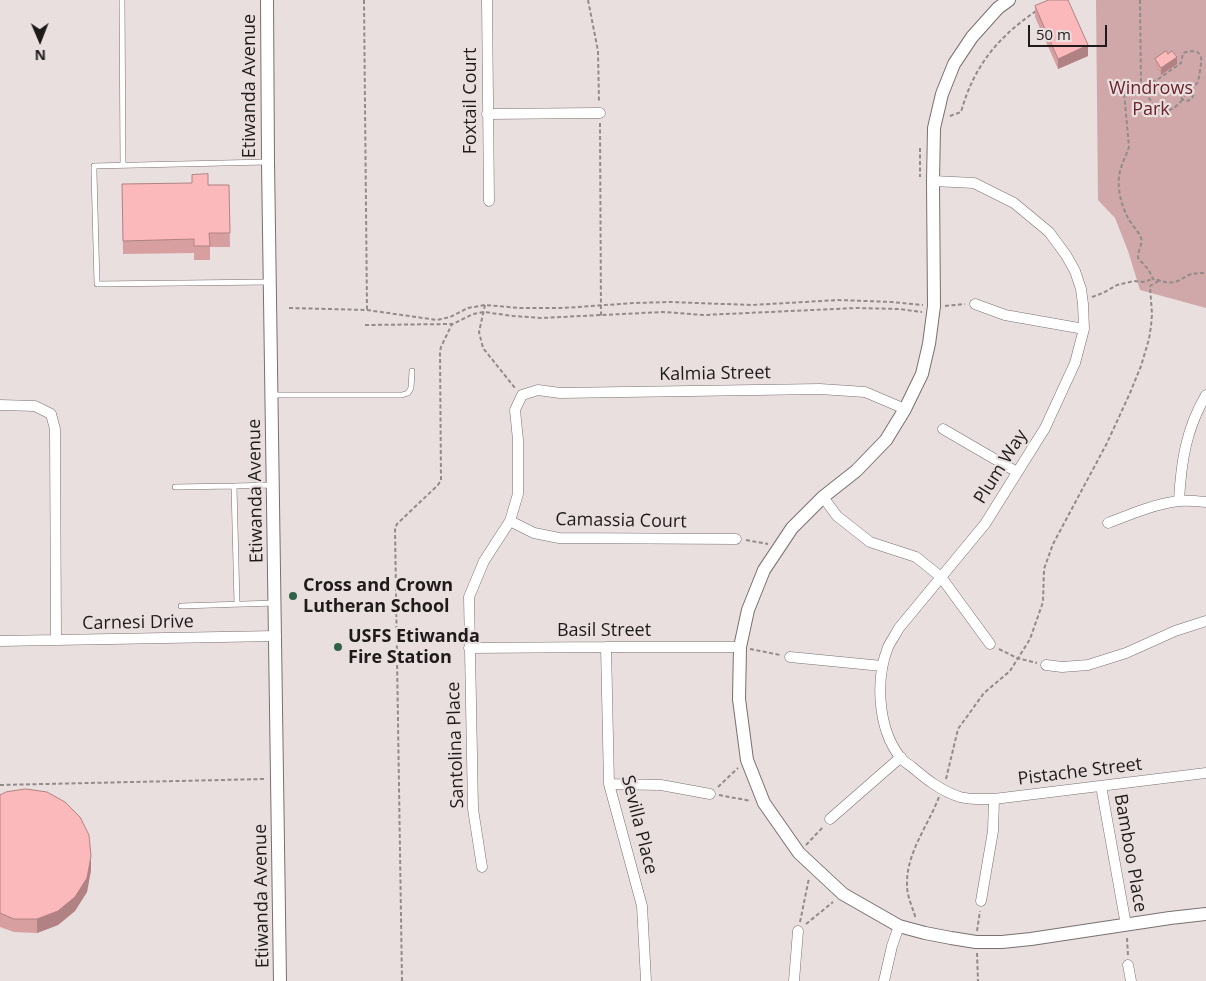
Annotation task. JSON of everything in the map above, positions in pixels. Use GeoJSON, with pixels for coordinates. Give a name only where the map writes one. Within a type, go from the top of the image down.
{"type":"FeatureCollection","features":[{"type":"Feature","properties":{"kind":"street","name":"Etiwanda Avenue"},"geometry":{"type":"LineString","coordinates":[[267,0],[280,981]]}},
{"type":"Feature","properties":{"kind":"street","name":"Foxtail Court"},"geometry":{"type":"LineString","coordinates":[[487,0],[489,201]]}},
{"type":"Feature","properties":{"kind":"street"},"geometry":{"type":"LineString","coordinates":[[1009,0],[995,4],[954,64],[942,94],[934,128],[934,306],[929,344],[922,374],[906,409],[886,440],[856,471],[823,497],[792,528],[764,570],[748,610],[740,647],[739,699],[747,760],[764,803],[799,853],[843,894],[905,927],[976,942],[1002,942],[1126,932],[1170,918],[1206,914]]}},
{"type":"Feature","properties":{"kind":"street"},"geometry":{"type":"LineString","coordinates":[[487,114],[600,113]]}},
{"type":"Feature","properties":{"kind":"street","name":"Plum Way"},"geometry":{"type":"LineString","coordinates":[[933,182],[974,183],[1014,203],[1049,232],[1066,255],[1075,271],[1081,289],[1083,304],[1084,329],[1075,363],[1045,428],[985,524],[900,628],[888,646],[882,666],[880,691],[883,715],[889,738],[901,757],[931,783],[959,796]]}},
{"type":"Feature","properties":{"kind":"street"},"geometry":{"type":"LineString","coordinates":[[975,304],[1005,315],[1084,329]]}},
{"type":"Feature","properties":{"kind":"street","name":"Kalmia Street"},"geometry":{"type":"LineString","coordinates":[[522,395],[538,390],[560,393],[820,389],[865,392],[906,409]]}},
{"type":"Feature","properties":{"kind":"street","name":"Santolina Place"},"geometry":{"type":"LineString","coordinates":[[482,868],[473,809],[468,597],[484,561],[510,521],[518,494],[518,440],[515,410],[522,395]]}},
{"type":"Feature","properties":{"kind":"street"},"geometry":{"type":"LineString","coordinates":[[1179,501],[1180,472],[1187,439],[1197,410],[1206,395]]}},
{"type":"Feature","properties":{"kind":"street"},"geometry":{"type":"LineString","coordinates":[[0,405],[35,406],[52,414],[55,429],[56,640]]}},
{"type":"Feature","properties":{"kind":"street"},"geometry":{"type":"LineString","coordinates":[[943,429],[1017,472]]}},
{"type":"Feature","properties":{"kind":"street"},"geometry":{"type":"LineString","coordinates":[[823,497],[837,516],[870,542],[916,557],[941,577],[990,644]]}},
{"type":"Feature","properties":{"kind":"street"},"geometry":{"type":"LineString","coordinates":[[1108,523],[1159,505],[1179,501],[1206,502]]}},
{"type":"Feature","properties":{"kind":"street","name":"Camassia Court"},"geometry":{"type":"LineString","coordinates":[[510,521],[534,533],[559,538],[736,539]]}},
{"type":"Feature","properties":{"kind":"street"},"geometry":{"type":"LineString","coordinates":[[1046,665],[1062,667],[1088,665],[1126,653],[1175,631],[1206,621]]}},
{"type":"Feature","properties":{"kind":"street","name":"Carnesi Drive"},"geometry":{"type":"LineString","coordinates":[[0,641],[276,636]]}},
{"type":"Feature","properties":{"kind":"street","name":"Sevilla Place"},"geometry":{"type":"LineString","coordinates":[[606,647],[609,784],[642,906],[646,981]]}},
{"type":"Feature","properties":{"kind":"street","name":"Basil Street"},"geometry":{"type":"LineString","coordinates":[[469,648],[740,647]]}},
{"type":"Feature","properties":{"kind":"street"},"geometry":{"type":"LineString","coordinates":[[790,657],[882,666]]}},
{"type":"Feature","properties":{"kind":"street"},"geometry":{"type":"LineString","coordinates":[[830,819],[901,757]]}},
{"type":"Feature","properties":{"kind":"street","name":"Pistache Street"},"geometry":{"type":"LineString","coordinates":[[959,796],[976,800],[994,799],[1206,773]]}},
{"type":"Feature","properties":{"kind":"street"},"geometry":{"type":"LineString","coordinates":[[609,784],[661,785],[710,794]]}},
{"type":"Feature","properties":{"kind":"street","name":"Bamboo Place"},"geometry":{"type":"LineString","coordinates":[[1101,786],[1126,932]]}},
{"type":"Feature","properties":{"kind":"street"},"geometry":{"type":"LineString","coordinates":[[981,901],[993,831],[994,799]]}},
{"type":"Feature","properties":{"kind":"street"},"geometry":{"type":"LineString","coordinates":[[884,981],[892,946],[905,927]]}},
{"type":"Feature","properties":{"kind":"street"},"geometry":{"type":"LineString","coordinates":[[794,981],[798,931]]}},
{"type":"Feature","properties":{"kind":"street"},"geometry":{"type":"LineString","coordinates":[[1128,966],[1131,981]]}},
{"type":"Feature","properties":{"kind":"lane"},"geometry":{"type":"LineString","coordinates":[[122,0],[122,165]]}},
{"type":"Feature","properties":{"kind":"lane"},"geometry":{"type":"LineString","coordinates":[[268,162],[94,166],[97,284],[270,282]]}},
{"type":"Feature","properties":{"kind":"lane"},"geometry":{"type":"LineString","coordinates":[[272,395],[402,395],[408,393],[411,388],[412,371]]}},
{"type":"Feature","properties":{"kind":"lane"},"geometry":{"type":"LineString","coordinates":[[175,487],[273,485]]}},
{"type":"Feature","properties":{"kind":"lane"},"geometry":{"type":"LineString","coordinates":[[234,486],[238,604]]}},
{"type":"Feature","properties":{"kind":"lane"},"geometry":{"type":"LineString","coordinates":[[180,606],[275,603]]}},
{"type":"Feature","properties":{"kind":"path"},"geometry":{"type":"LineString","coordinates":[[364,0],[367,310]]}},
{"type":"Feature","properties":{"kind":"path"},"geometry":{"type":"LineString","coordinates":[[588,0],[598,51],[601,316]]}},
{"type":"Feature","properties":{"kind":"path"},"geometry":{"type":"LineString","coordinates":[[1140,0],[1142,93]]}},
{"type":"Feature","properties":{"kind":"path"},"geometry":{"type":"LineString","coordinates":[[950,116],[961,112],[970,85],[988,54],[998,42],[1013,27],[1040,9]]}},
{"type":"Feature","properties":{"kind":"path"},"geometry":{"type":"LineString","coordinates":[[1142,85],[1157,80],[1181,63],[1183,53],[1191,51],[1200,54],[1202,58],[1198,82],[1191,90]]}},
{"type":"Feature","properties":{"kind":"path"},"geometry":{"type":"LineString","coordinates":[[1182,100],[1180,94],[1182,90],[1191,90]]}},
{"type":"Feature","properties":{"kind":"path"},"geometry":{"type":"LineString","coordinates":[[1182,100],[1188,101],[1192,99],[1193,94],[1191,90]]}},
{"type":"Feature","properties":{"kind":"path"},"geometry":{"type":"LineString","coordinates":[[1154,279],[1140,261],[1138,255],[1141,237],[1127,216],[1119,189],[1121,166],[1129,147],[1124,92],[1142,93],[1146,95],[1155,107],[1165,111],[1175,108],[1182,100]]}},
{"type":"Feature","properties":{"kind":"path"},"geometry":{"type":"LineString","coordinates":[[1092,297],[1134,281],[1143,282],[1154,279],[1173,283],[1180,281],[1188,275],[1206,273]]}},
{"type":"Feature","properties":{"kind":"path"},"geometry":{"type":"LineString","coordinates":[[905,927],[915,916],[908,895],[909,868],[914,851],[942,789],[958,729],[984,693],[1010,671],[1030,639],[1043,602],[1044,569],[1053,544],[1108,443],[1134,384],[1149,339],[1152,314],[1150,286],[1160,280]]}},
{"type":"Feature","properties":{"kind":"path"},"geometry":{"type":"LineString","coordinates":[[289,308],[367,310],[437,320],[450,317],[475,306],[485,305],[563,308],[634,303],[670,302],[751,305],[838,300],[923,305],[922,312],[856,308],[714,314],[663,312],[541,318],[484,312],[473,314],[452,324],[365,325]]}},
{"type":"Feature","properties":{"kind":"path"},"geometry":{"type":"LineString","coordinates":[[948,306],[975,304]]}},
{"type":"Feature","properties":{"kind":"path"},"geometry":{"type":"LineString","coordinates":[[485,305],[479,332],[483,348],[522,395]]}},
{"type":"Feature","properties":{"kind":"path"},"geometry":{"type":"LineString","coordinates":[[402,981],[395,528],[441,480],[440,351],[452,324]]}},
{"type":"Feature","properties":{"kind":"path"},"geometry":{"type":"LineString","coordinates":[[736,539],[780,546]]}},
{"type":"Feature","properties":{"kind":"path"},"geometry":{"type":"LineString","coordinates":[[990,644],[1017,658],[1046,665]]}},
{"type":"Feature","properties":{"kind":"path"},"geometry":{"type":"LineString","coordinates":[[740,647],[790,657]]}},
{"type":"Feature","properties":{"kind":"path"},"geometry":{"type":"LineString","coordinates":[[710,794],[747,760]]}},
{"type":"Feature","properties":{"kind":"path"},"geometry":{"type":"LineString","coordinates":[[0,785],[278,778]]}},
{"type":"Feature","properties":{"kind":"path"},"geometry":{"type":"LineString","coordinates":[[710,794],[764,803]]}},
{"type":"Feature","properties":{"kind":"path"},"geometry":{"type":"LineString","coordinates":[[799,853],[830,819]]}},
{"type":"Feature","properties":{"kind":"path"},"geometry":{"type":"LineString","coordinates":[[798,931],[812,864]]}},
{"type":"Feature","properties":{"kind":"path"},"geometry":{"type":"LineString","coordinates":[[798,931],[843,894]]}},
{"type":"Feature","properties":{"kind":"path"},"geometry":{"type":"LineString","coordinates":[[1126,932],[1128,966]]}},
{"type":"Feature","properties":{"kind":"green space","name":"Windrows Park"},"geometry":{"type":"Polygon","coordinates":[[[1096,0],[1206,0],[1206,308],[1140,290],[1115,218],[1098,200],[1096,0]]]}},
{"type":"Feature","properties":{"kind":"building"},"geometry":{"type":"Polygon","coordinates":[[[1049,0],[1068,0],[1088,45],[1058,59],[1035,6],[1049,0]]]}},
{"type":"Feature","properties":{"kind":"building"},"geometry":{"type":"Polygon","coordinates":[[[1166,51],[1168,54],[1172,51],[1177,57],[1161,68],[1155,59],[1166,51]]]}},
{"type":"Feature","properties":{"kind":"building"},"geometry":{"type":"Polygon","coordinates":[[[1186,86],[1189,90],[1184,94],[1181,89],[1186,86]]]}},
{"type":"Feature","properties":{"kind":"building"},"geometry":{"type":"Polygon","coordinates":[[[208,174],[208,185],[229,185],[230,233],[209,233],[210,246],[194,246],[194,239],[123,241],[122,184],[192,183],[192,175],[208,174]]]}},
{"type":"Feature","properties":{"kind":"building"},"geometry":{"type":"Polygon","coordinates":[[[26,789],[47,792],[65,802],[80,817],[89,835],[91,856],[87,878],[75,897],[58,911],[37,919],[14,919],[0,913],[0,795],[6,792],[26,789]]]}},
{"type":"Feature","properties":{"kind":"place","name":"Cross and Crown Lutheran School"},"geometry":{"type":"Point","coordinates":[293,596]}},
{"type":"Feature","properties":{"kind":"place","name":"USFS Etiwanda Fire Station"},"geometry":{"type":"Point","coordinates":[338,647]}}]}
